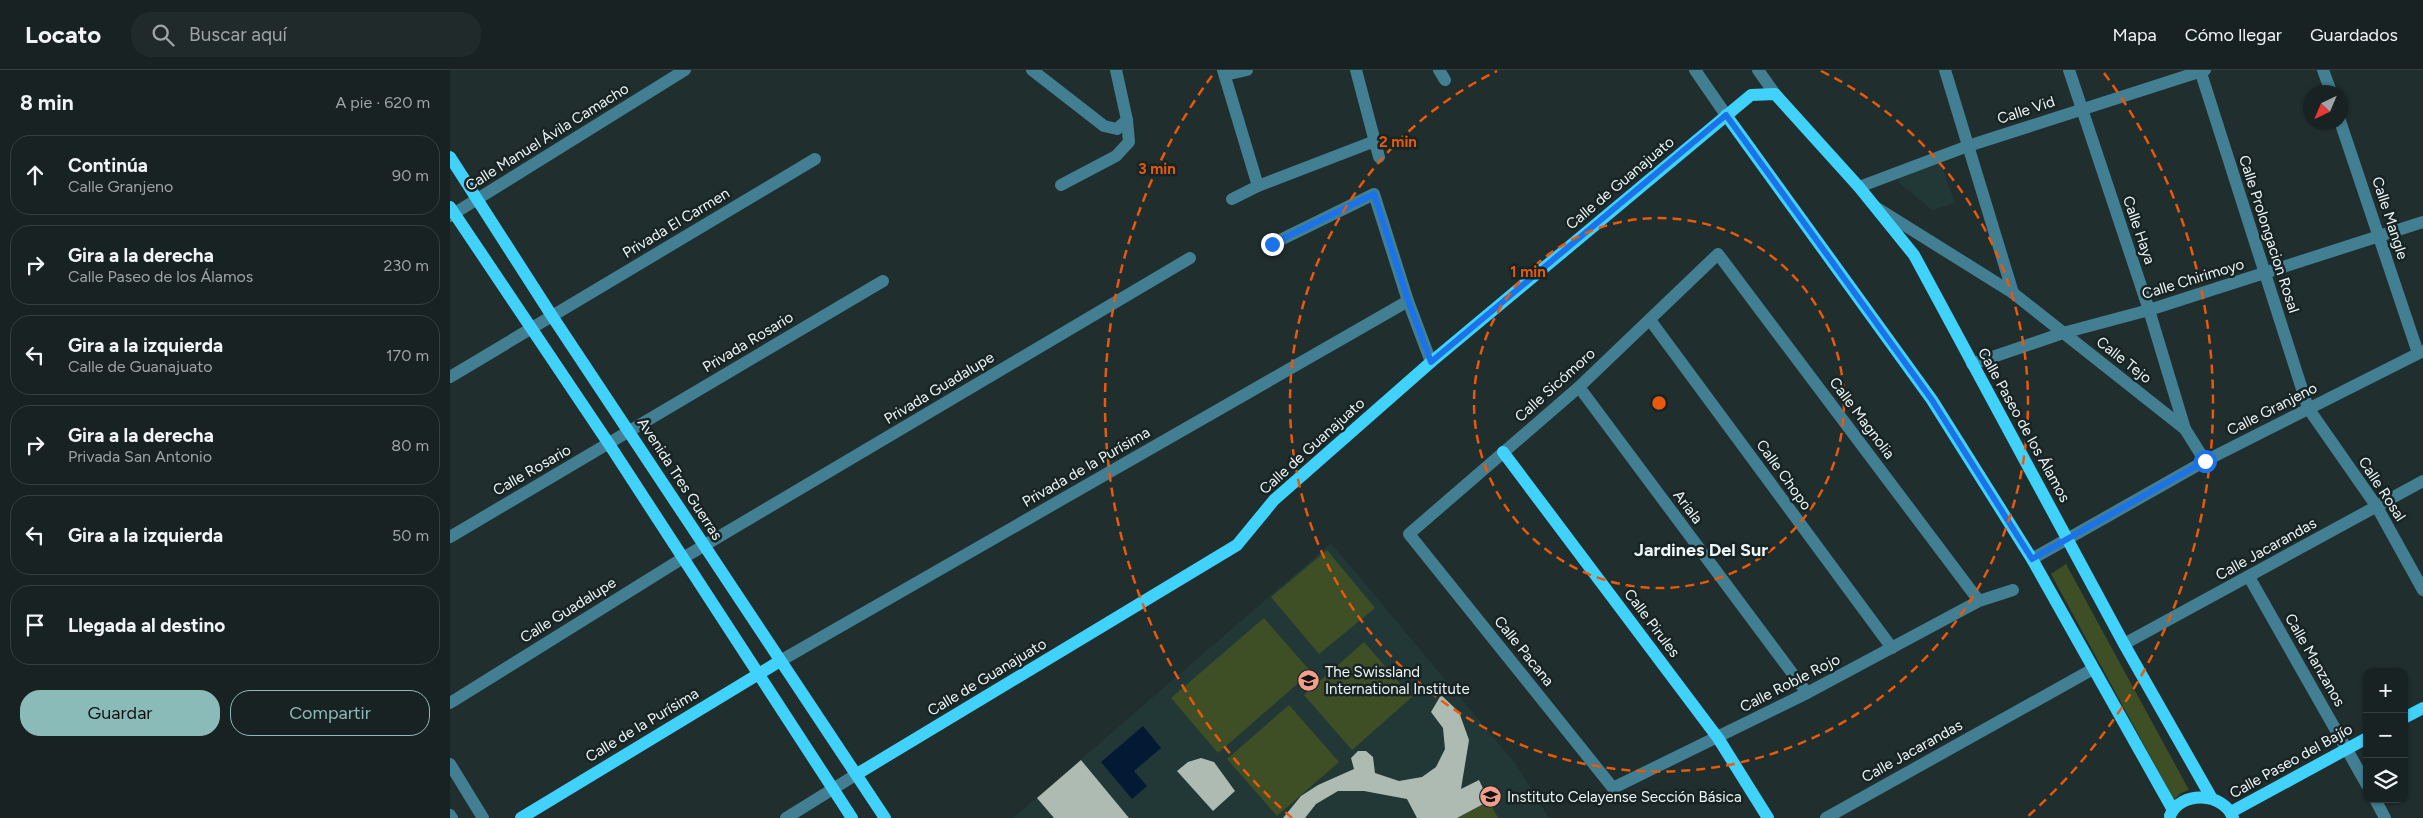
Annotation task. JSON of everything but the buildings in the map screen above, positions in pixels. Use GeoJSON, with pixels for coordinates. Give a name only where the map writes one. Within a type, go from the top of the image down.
{"type":"FeatureCollection","features":[{"type":"Feature","properties":{"kind":"main road"},"geometry":{"type":"LineString","coordinates":[[1775,94],[1751,95],[1726,115],[1932,400],[2032,559],[2171,814],[2190,798],[2210,797],[2232,815]]}},
{"type":"Feature","properties":{"kind":"main road","name":"Calle Paseo de los Álamos"},"geometry":{"type":"LineString","coordinates":[[1775,94],[1859,187],[1914,255],[2124,644],[2210,797]]}},
{"type":"Feature","properties":{"kind":"main road","name":"Calle de Guanajuato"},"geometry":{"type":"LineString","coordinates":[[857,774],[1237,545],[1274,500],[1431,362],[1726,115]]}},
{"type":"Feature","properties":{"kind":"main road","name":"Avenida Tres Guerras"},"geometry":{"type":"LineString","coordinates":[[450,157],[552,316],[857,774],[884,818]]}},
{"type":"Feature","properties":{"kind":"main road"},"geometry":{"type":"LineString","coordinates":[[451,212],[532,328],[609,444],[852,818]]}},
{"type":"Feature","properties":{"kind":"main road","name":"Calle Pirules"},"geometry":{"type":"LineString","coordinates":[[1503,452],[1718,738],[1768,818]]}},
{"type":"Feature","properties":{"kind":"main road","name":"Calle de la Purísima"},"geometry":{"type":"LineString","coordinates":[[521,818],[780,661]]}},
{"type":"Feature","properties":{"kind":"main road"},"geometry":{"type":"LineString","coordinates":[[2408,716],[2423,708]]}},
{"type":"Feature","properties":{"kind":"main road","name":"Calle Paseo del Bajío"},"geometry":{"type":"LineString","coordinates":[[2232,815],[2363,740]]}},
{"type":"Feature","properties":{"kind":"street","name":"Calle Manuel Ávila Camacho"},"geometry":{"type":"LineString","coordinates":[[451,212],[477,200],[685,70]]}},
{"type":"Feature","properties":{"kind":"street"},"geometry":{"type":"LineString","coordinates":[[1032,70],[1104,126],[1117,129],[1127,120]]}},
{"type":"Feature","properties":{"kind":"street"},"geometry":{"type":"LineString","coordinates":[[1061,185],[1116,156],[1129,142],[1127,120],[1116,70]]}},
{"type":"Feature","properties":{"kind":"street"},"geometry":{"type":"LineString","coordinates":[[1247,70],[1224,72],[1258,186]]}},
{"type":"Feature","properties":{"kind":"street"},"geometry":{"type":"LineString","coordinates":[[1356,70],[1379,157]]}},
{"type":"Feature","properties":{"kind":"street"},"geometry":{"type":"LineString","coordinates":[[1695,70],[1726,115]]}},
{"type":"Feature","properties":{"kind":"street","name":"Calle Paseo de los Álamos"},"geometry":{"type":"LineString","coordinates":[[1758,70],[1775,94]]}},
{"type":"Feature","properties":{"kind":"street"},"geometry":{"type":"LineString","coordinates":[[1945,70],[2013,293]]}},
{"type":"Feature","properties":{"kind":"street","name":"Calle Haya"},"geometry":{"type":"LineString","coordinates":[[2069,70],[2149,310],[2186,429]]}},
{"type":"Feature","properties":{"kind":"street","name":"Calle Vid"},"geometry":{"type":"LineString","coordinates":[[1859,187],[1968,146],[2202,70]]}},
{"type":"Feature","properties":{"kind":"street","name":"Calle Prolongacion Rosal"},"geometry":{"type":"LineString","coordinates":[[2202,70],[2308,408]]}},
{"type":"Feature","properties":{"kind":"street"},"geometry":{"type":"LineString","coordinates":[[2323,70],[2328,85]]}},
{"type":"Feature","properties":{"kind":"street","name":"Calle Mangle"},"geometry":{"type":"LineString","coordinates":[[2343,130],[2420,352]]}},
{"type":"Feature","properties":{"kind":"street"},"geometry":{"type":"LineString","coordinates":[[1232,199],[1258,186],[1375,141]]}},
{"type":"Feature","properties":{"kind":"street","name":"Privada El Carmen"},"geometry":{"type":"LineString","coordinates":[[450,377],[815,159]]}},
{"type":"Feature","properties":{"kind":"street"},"geometry":{"type":"LineString","coordinates":[[1272,244],[1374,194],[1408,300],[1431,362]]}},
{"type":"Feature","properties":{"kind":"street","name":"Calle Tejo"},"geometry":{"type":"LineString","coordinates":[[1877,208],[2013,293],[2186,429],[2205,461]]}},
{"type":"Feature","properties":{"kind":"street","name":"Calle Chirimoyo"},"geometry":{"type":"LineString","coordinates":[[1972,364],[2062,333],[2149,310],[2423,222]]}},
{"type":"Feature","properties":{"kind":"street","name":"Calle Sicómoro"},"geometry":{"type":"LineString","coordinates":[[1409,534],[1579,387],[1718,254]]}},
{"type":"Feature","properties":{"kind":"street","name":"Calle Magnolia"},"geometry":{"type":"LineString","coordinates":[[1718,254],[1980,601]]}},
{"type":"Feature","properties":{"kind":"street","name":"Privada Guadalupe"},"geometry":{"type":"LineString","coordinates":[[704,546],[1190,258]]}},
{"type":"Feature","properties":{"kind":"street","name":"Privada Rosario"},"geometry":{"type":"LineString","coordinates":[[630,431],[883,281]]}},
{"type":"Feature","properties":{"kind":"street","name":"Privada de la Purísima"},"geometry":{"type":"LineString","coordinates":[[780,661],[1408,300]]}},
{"type":"Feature","properties":{"kind":"street","name":"Calle Chopo"},"geometry":{"type":"LineString","coordinates":[[1650,320],[1892,648]]}},
{"type":"Feature","properties":{"kind":"street","name":"Calle Granjeno"},"geometry":{"type":"LineString","coordinates":[[2032,559],[2205,461],[2420,352]]}},
{"type":"Feature","properties":{"kind":"street","name":"Ariala"},"geometry":{"type":"LineString","coordinates":[[1579,387],[1807,693]]}},
{"type":"Feature","properties":{"kind":"street","name":"Calle Rosal"},"geometry":{"type":"LineString","coordinates":[[2308,408],[2377,507],[2423,590]]}},
{"type":"Feature","properties":{"kind":"street","name":"Calle Rosario"},"geometry":{"type":"LineString","coordinates":[[450,537],[630,431]]}},
{"type":"Feature","properties":{"kind":"street","name":"Calle Jacarandas"},"geometry":{"type":"LineString","coordinates":[[2124,644],[2423,481]]}},
{"type":"Feature","properties":{"kind":"street","name":"Calle Pacana"},"geometry":{"type":"LineString","coordinates":[[1409,534],[1614,788]]}},
{"type":"Feature","properties":{"kind":"street","name":"Calle Guadalupe"},"geometry":{"type":"LineString","coordinates":[[450,703],[704,546]]}},
{"type":"Feature","properties":{"kind":"street","name":"Calle Manzanos"},"geometry":{"type":"LineString","coordinates":[[2249,577],[2363,778]]}},
{"type":"Feature","properties":{"kind":"street","name":"Calle Roble Rojo"},"geometry":{"type":"LineString","coordinates":[[1614,788],[1807,693],[1980,601],[2013,590]]}},
{"type":"Feature","properties":{"kind":"street","name":"Calle Jacarandas"},"geometry":{"type":"LineString","coordinates":[[1826,818],[2093,669]]}},
{"type":"Feature","properties":{"kind":"street"},"geometry":{"type":"LineString","coordinates":[[450,764],[483,818]]}},
{"type":"Feature","properties":{"kind":"street","name":"Calle de Guanajuato"},"geometry":{"type":"LineString","coordinates":[[786,818],[857,774]]}},
{"type":"Feature","properties":{"kind":"street"},"geometry":{"type":"LineString","coordinates":[[2377,803],[2385,818]]}},
{"type":"Feature","properties":{"kind":"shaded area"},"geometry":{"type":"Polygon","coordinates":[[[1939,159],[1955,203],[1932,210],[1899,183],[1898,175],[1939,159]]]}},
{"type":"Feature","properties":{"kind":"shaded area","name":"The Swissland International Institute"},"geometry":{"type":"Polygon","coordinates":[[[1331,543],[1515,763],[1549,818],[1013,818],[1331,543]]]}},
{"type":"Feature","properties":{"kind":"green space"},"geometry":{"type":"Polygon","coordinates":[[[1327,550],[1375,608],[1319,654],[1271,597],[1327,550]]]}},
{"type":"Feature","properties":{"kind":"green space"},"geometry":{"type":"Polygon","coordinates":[[[2066,564],[2189,790],[2181,793],[2174,800],[2051,574],[2066,564]]]}},
{"type":"Feature","properties":{"kind":"green space"},"geometry":{"type":"Polygon","coordinates":[[[1264,618],[1311,672],[1218,753],[1171,698],[1264,618]]]}},
{"type":"Feature","properties":{"kind":"green space"},"geometry":{"type":"Polygon","coordinates":[[[1364,642],[1412,697],[1352,750],[1304,695],[1364,642]]]}},
{"type":"Feature","properties":{"kind":"green space"},"geometry":{"type":"Polygon","coordinates":[[[1289,705],[1339,762],[1277,816],[1227,759],[1289,705]]]}},
{"type":"Feature","properties":{"kind":"green space"},"geometry":{"type":"Polygon","coordinates":[[[1489,801],[1498,818],[1457,818],[1489,801]]]}},
{"type":"Feature","properties":{"kind":"water"},"geometry":{"type":"Polygon","coordinates":[[[1143,726],[1161,748],[1134,771],[1147,786],[1132,799],[1101,762],[1143,726]]]}},
{"type":"Feature","properties":{"kind":"place","name":"The Swissland International Institute"},"geometry":{"type":"Point","coordinates":[1309,681]}},
{"type":"Feature","properties":{"kind":"place","name":"Instituto Celayense Sección Básica"},"geometry":{"type":"Point","coordinates":[1491,797]}},
{"type":"Feature","properties":{"kind":"district","name":"Jardines Del Sur"},"geometry":{"type":"Point","coordinates":[1701,550]}},
{"type":"Feature","properties":{"kind":"route"},"geometry":{"type":"LineString","coordinates":[[1272,244],[1374,194],[1408,300],[1431,362],[1726,115],[1932,400],[2032,559],[2205,461]]}}]}
